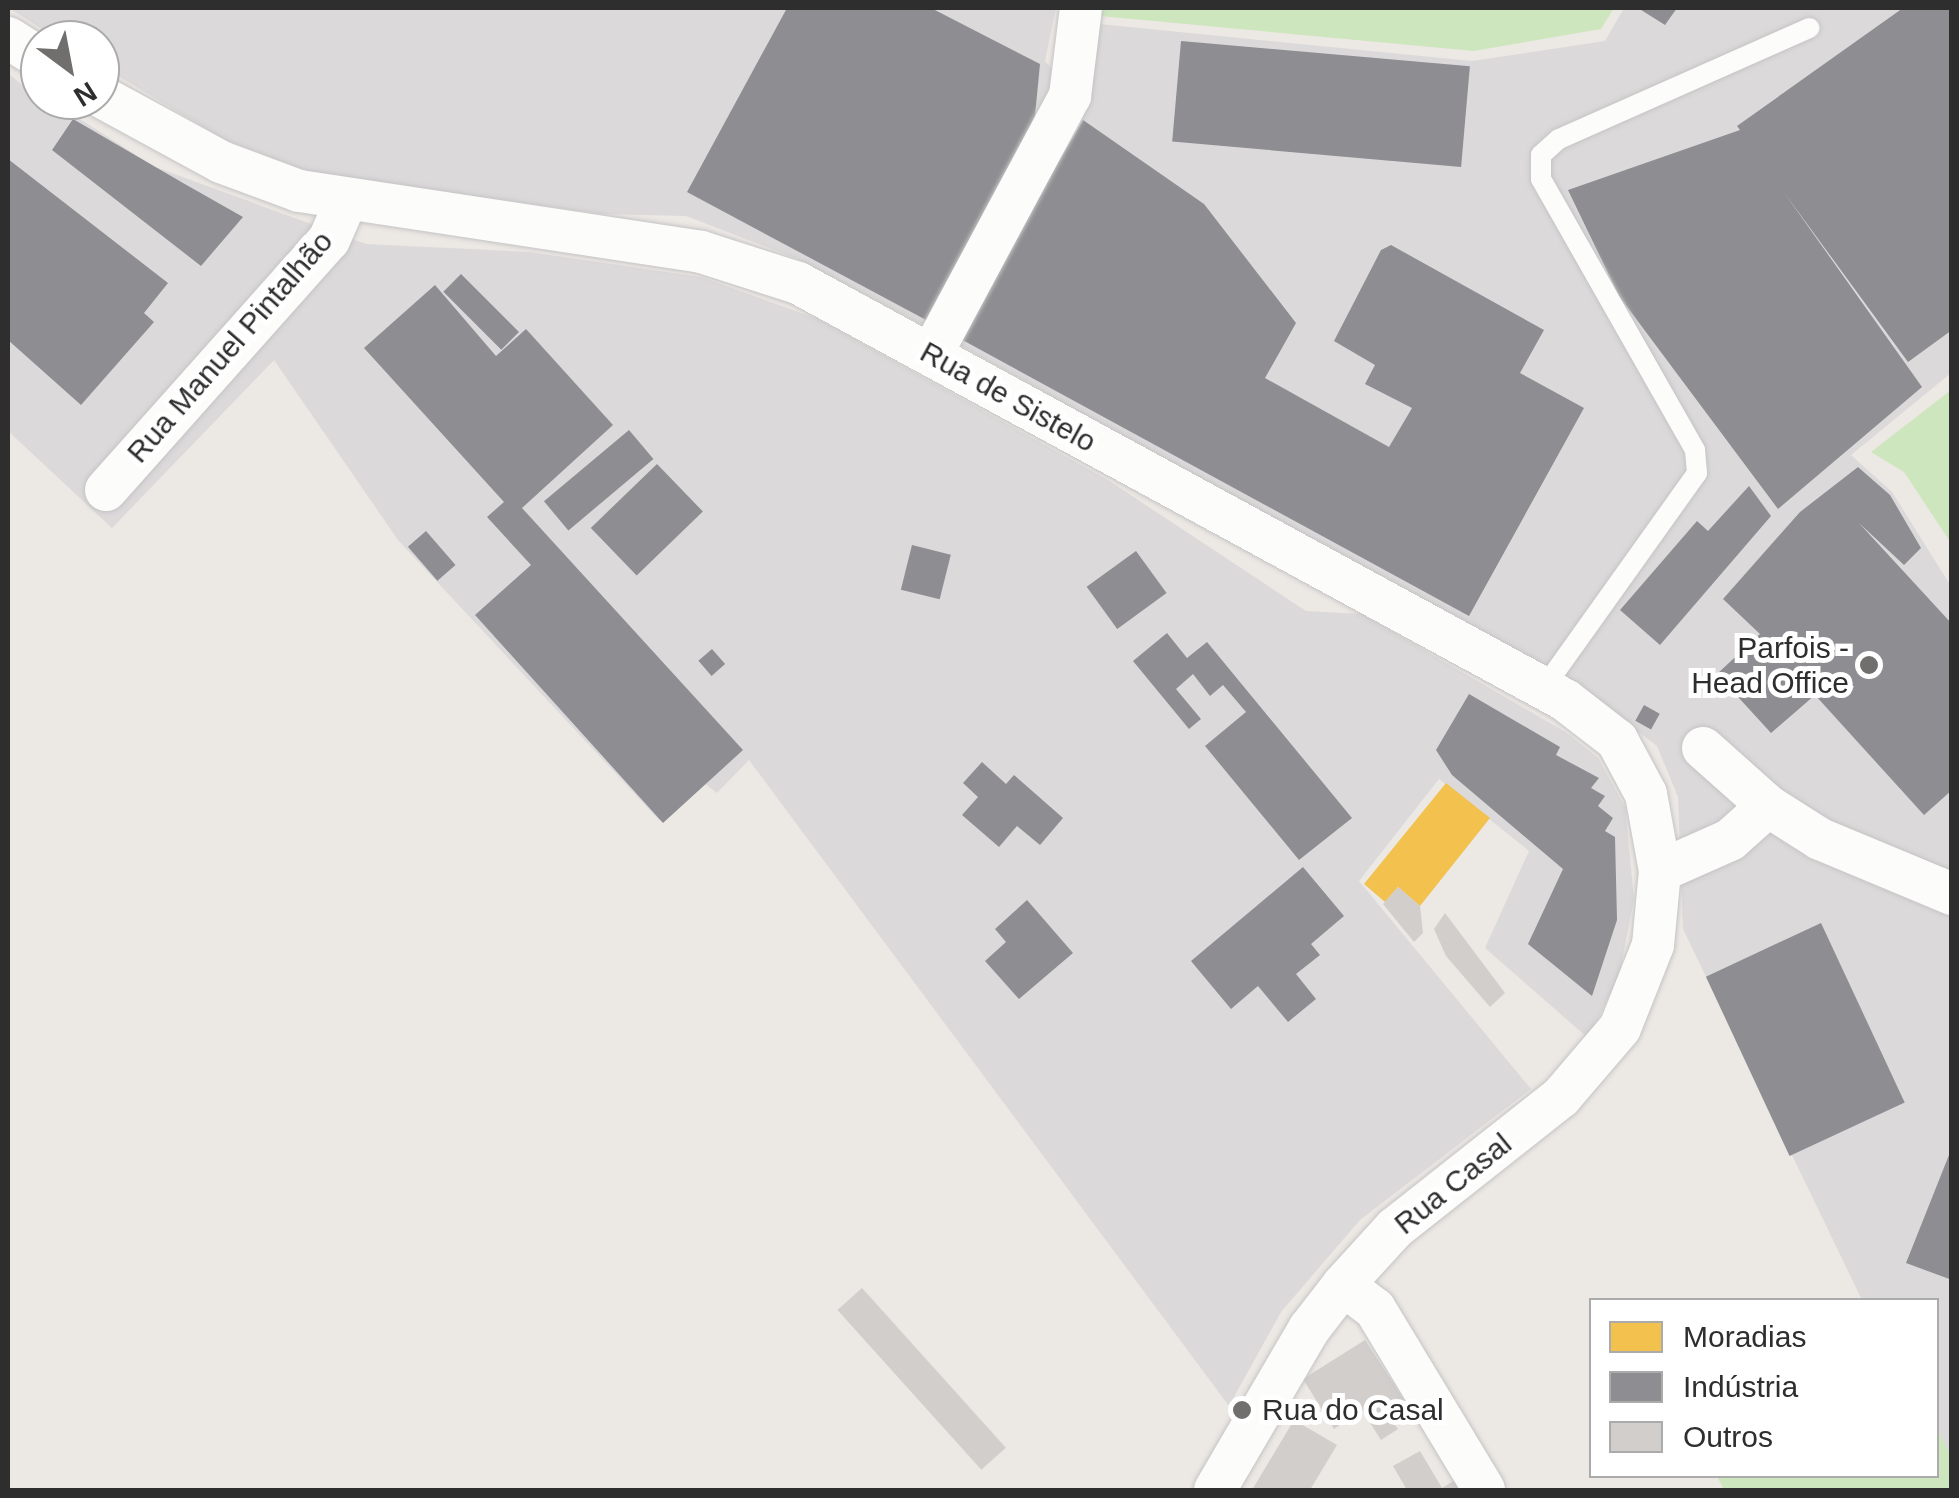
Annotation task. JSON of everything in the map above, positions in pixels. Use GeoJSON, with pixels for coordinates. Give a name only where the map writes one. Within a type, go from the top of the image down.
{"type":"FeatureCollection","features":[{"type":"Feature","properties":{"kind":"street"},"geometry":{"type":"LineString","coordinates":[[931,355],[1070,96],[1082,8]]}},
{"type":"Feature","properties":{"kind":"street","name":"Rua de Sistelo"},"geometry":{"type":"LineString","coordinates":[[120,107],[221,162],[346,200],[700,252],[798,283],[1543,689],[1617,740],[1646,794],[1660,871]]}},
{"type":"Feature","properties":{"kind":"street","name":"Rua Manuel Pintalhão"},"geometry":{"type":"LineString","coordinates":[[106,490],[329,240],[346,200]]}},
{"type":"Feature","properties":{"kind":"street"},"geometry":{"type":"LineString","coordinates":[[1704,748],[1768,806],[1820,838],[1952,894]]}},
{"type":"Feature","properties":{"kind":"street"},"geometry":{"type":"LineString","coordinates":[[1660,871],[1730,840],[1768,806]]}},
{"type":"Feature","properties":{"kind":"street","name":"Rua Casal"},"geometry":{"type":"LineString","coordinates":[[1215,1490],[1309,1329],[1343,1285],[1395,1228],[1561,1097],[1620,1028],[1652,945],[1660,871]]}},
{"type":"Feature","properties":{"kind":"street"},"geometry":{"type":"LineString","coordinates":[[1343,1285],[1375,1309],[1484,1490]]}},
{"type":"Feature","properties":{"kind":"lane"},"geometry":{"type":"LineString","coordinates":[[1543,689],[1697,473],[1696,450],[1542,180],[1541,155],[1559,139],[1810,28]]}},
{"type":"Feature","properties":{"kind":"shaded area"},"geometry":{"type":"Polygon","coordinates":[[[9,8],[1056,8],[1045,61],[1060,78],[932,330],[798,259],[686,216],[602,214],[315,174],[225,140],[120,77],[120,20],[28,20],[9,8]]]}},
{"type":"Feature","properties":{"kind":"shaded area"},"geometry":{"type":"Polygon","coordinates":[[[1624,8],[1951,8],[1951,373],[1851,455],[1892,492],[1951,586],[1951,1479],[1939,1453],[1939,1298],[1861,1298],[1683,929],[1678,797],[1657,746],[1616,715],[953,341],[1099,24],[1472,61],[1605,41],[1624,8]]]}},
{"type":"Feature","properties":{"kind":"shaded area"},"geometry":{"type":"Polygon","coordinates":[[[8,73],[20,83],[20,120],[81,120],[155,167],[366,244],[529,252],[701,277],[818,319],[1108,480],[1306,611],[1362,614],[1567,733],[1598,758],[1625,807],[1634,899],[1619,976],[1588,1038],[1485,948],[1529,851],[1439,779],[1359,881],[1531,1089],[1360,1220],[1281,1312],[1229,1406],[749,760],[717,793],[695,776],[660,821],[398,540],[274,360],[112,528],[8,431],[8,73]]]}},
{"type":"Feature","properties":{"kind":"green space"},"geometry":{"type":"Polygon","coordinates":[[[1102,8],[1614,8],[1601,29],[1474,51],[1100,16],[1102,8]]]}},
{"type":"Feature","properties":{"kind":"green space"},"geometry":{"type":"Polygon","coordinates":[[[1951,390],[1951,543],[1904,472],[1871,452],[1951,390]]]}},
{"type":"Feature","properties":{"kind":"green space"},"geometry":{"type":"Polygon","coordinates":[[[1939,1432],[1951,1456],[1951,1490],[1724,1490],[1718,1478],[1939,1478],[1939,1432]]]}},
{"type":"Feature","properties":{"kind":"building: Moradias"},"geometry":{"type":"Polygon","coordinates":[[[1446,783],[1490,818],[1420,906],[1398,887],[1385,902],[1364,884],[1446,783]]]}},
{"type":"Feature","properties":{"kind":"building: Indústria"},"geometry":{"type":"Polygon","coordinates":[[[787,8],[931,8],[1040,64],[1034,126],[928,321],[687,192],[787,8]]]}},
{"type":"Feature","properties":{"kind":"building: Indústria"},"geometry":{"type":"Polygon","coordinates":[[[1638,8],[1677,8],[1665,25],[1638,8]]]}},
{"type":"Feature","properties":{"kind":"building: Indústria"},"geometry":{"type":"Polygon","coordinates":[[[1903,8],[1952,8],[1952,330],[1908,362],[1783,191],[1922,387],[1778,509],[1619,296],[1568,190],[1740,130],[1737,126],[1903,8]]]}},
{"type":"Feature","properties":{"kind":"building: Indústria"},"geometry":{"type":"Polygon","coordinates":[[[1181,41],[1470,66],[1461,167],[1172,142],[1181,41]]]}},
{"type":"Feature","properties":{"kind":"building: Indústria"},"geometry":{"type":"Polygon","coordinates":[[[75,120],[243,217],[201,266],[52,150],[75,120]]]}},
{"type":"Feature","properties":{"kind":"building: Indústria"},"geometry":{"type":"Polygon","coordinates":[[[1083,120],[1204,204],[1296,323],[1265,378],[1389,447],[1412,408],[1365,384],[1375,365],[1334,341],[1381,250],[1391,245],[1544,330],[1520,373],[1584,408],[1469,616],[957,337],[1083,120]]]}},
{"type":"Feature","properties":{"kind":"building: Indústria"},"geometry":{"type":"Polygon","coordinates":[[[8,159],[168,283],[144,313],[154,322],[81,405],[8,340],[8,159]]]}},
{"type":"Feature","properties":{"kind":"building: Indústria"},"geometry":{"type":"Polygon","coordinates":[[[461,274],[519,332],[501,350],[443,292],[461,274]]]}},
{"type":"Feature","properties":{"kind":"building: Indústria"},"geometry":{"type":"Polygon","coordinates":[[[435,285],[496,356],[526,329],[613,425],[522,508],[743,750],[663,823],[475,615],[531,565],[487,517],[504,502],[364,348],[435,285]]]}},
{"type":"Feature","properties":{"kind":"building: Indústria"},"geometry":{"type":"Polygon","coordinates":[[[629,430],[653,459],[568,530],[544,501],[629,430]]]}},
{"type":"Feature","properties":{"kind":"building: Indústria"},"geometry":{"type":"Polygon","coordinates":[[[657,464],[703,511],[637,575],[591,528],[657,464]]]}},
{"type":"Feature","properties":{"kind":"building: Indústria","name":"Parfois - Head Office"},"geometry":{"type":"Polygon","coordinates":[[[1858,467],[1890,495],[1921,548],[1904,565],[1859,523],[1952,624],[1952,790],[1924,815],[1815,695],[1771,733],[1717,674],[1760,634],[1723,599],[1800,512],[1858,467]]]}},
{"type":"Feature","properties":{"kind":"building: Indústria"},"geometry":{"type":"Polygon","coordinates":[[[1749,486],[1771,516],[1660,645],[1620,610],[1697,521],[1708,531],[1749,486]]]}},
{"type":"Feature","properties":{"kind":"building: Indústria"},"geometry":{"type":"Polygon","coordinates":[[[426,531],[456,565],[437,581],[408,547],[426,531]]]}},
{"type":"Feature","properties":{"kind":"building: Indústria"},"geometry":{"type":"Polygon","coordinates":[[[912,545],[951,555],[940,599],[901,590],[912,545]]]}},
{"type":"Feature","properties":{"kind":"building: Indústria"},"geometry":{"type":"Polygon","coordinates":[[[1136,551],[1167,593],[1117,629],[1087,587],[1136,551]]]}},
{"type":"Feature","properties":{"kind":"building: Indústria"},"geometry":{"type":"Polygon","coordinates":[[[1167,633],[1187,658],[1207,642],[1352,818],[1299,860],[1205,746],[1246,712],[1223,685],[1210,696],[1193,674],[1176,689],[1201,719],[1189,729],[1133,661],[1167,633]]]}},
{"type":"Feature","properties":{"kind":"building: Indústria"},"geometry":{"type":"Polygon","coordinates":[[[712,649],[725,664],[712,676],[698,661],[712,649]]]}},
{"type":"Feature","properties":{"kind":"building: Indústria"},"geometry":{"type":"Polygon","coordinates":[[[1469,694],[1560,747],[1556,755],[1599,778],[1591,788],[1605,796],[1598,806],[1613,818],[1605,831],[1615,837],[1617,920],[1592,996],[1528,944],[1563,869],[1452,775],[1436,750],[1469,694]]]}},
{"type":"Feature","properties":{"kind":"building: Indústria"},"geometry":{"type":"Polygon","coordinates":[[[1644,705],[1660,714],[1651,729],[1635,721],[1644,705]]]}},
{"type":"Feature","properties":{"kind":"building: Indústria"},"geometry":{"type":"Polygon","coordinates":[[[982,762],[1006,784],[1014,775],[1063,818],[1040,845],[1017,826],[999,847],[962,815],[978,797],[963,783],[982,762]]]}},
{"type":"Feature","properties":{"kind":"building: Indústria"},"geometry":{"type":"Polygon","coordinates":[[[1303,867],[1344,916],[1311,944],[1320,955],[1296,974],[1316,999],[1288,1022],[1258,986],[1231,1009],[1191,961],[1303,867]]]}},
{"type":"Feature","properties":{"kind":"building: Indústria"},"geometry":{"type":"Polygon","coordinates":[[[1027,900],[1073,953],[1019,999],[985,961],[1006,942],[995,929],[1027,900]]]}},
{"type":"Feature","properties":{"kind":"building: Indústria"},"geometry":{"type":"Polygon","coordinates":[[[1821,923],[1905,1102],[1790,1156],[1706,977],[1821,923]]]}},
{"type":"Feature","properties":{"kind":"building: Indústria"},"geometry":{"type":"Polygon","coordinates":[[[1952,1150],[1952,1280],[1906,1263],[1952,1150]]]}},
{"type":"Feature","properties":{"kind":"building: Outros"},"geometry":{"type":"Polygon","coordinates":[[[1398,887],[1420,906],[1423,933],[1414,942],[1383,904],[1398,887]]]}},
{"type":"Feature","properties":{"kind":"building: Outros"},"geometry":{"type":"Polygon","coordinates":[[[1445,913],[1505,993],[1490,1007],[1446,956],[1434,929],[1445,913]]]}},
{"type":"Feature","properties":{"kind":"building: Outros"},"geometry":{"type":"Polygon","coordinates":[[[862,1288],[1006,1448],[981,1470],[837,1310],[862,1288]]]}},
{"type":"Feature","properties":{"kind":"building: Outros"},"geometry":{"type":"Polygon","coordinates":[[[1365,1340],[1404,1400],[1386,1411],[1398,1429],[1381,1440],[1362,1410],[1334,1429],[1303,1379],[1365,1340]]]}},
{"type":"Feature","properties":{"kind":"building: Outros"},"geometry":{"type":"Polygon","coordinates":[[[1294,1420],[1337,1445],[1310,1490],[1252,1490],[1294,1420]]]}},
{"type":"Feature","properties":{"kind":"building: Outros"},"geometry":{"type":"Polygon","coordinates":[[[1420,1451],[1442,1488],[1465,1474],[1475,1490],[1407,1490],[1393,1466],[1420,1451]]]}},
{"type":"Feature","properties":{"kind":"place","name":"Parfois - Head Office"},"geometry":{"type":"Point","coordinates":[1869,665]}},
{"type":"Feature","properties":{"kind":"place","name":"Rua do Casal"},"geometry":{"type":"Point","coordinates":[1242,1410]}}]}
